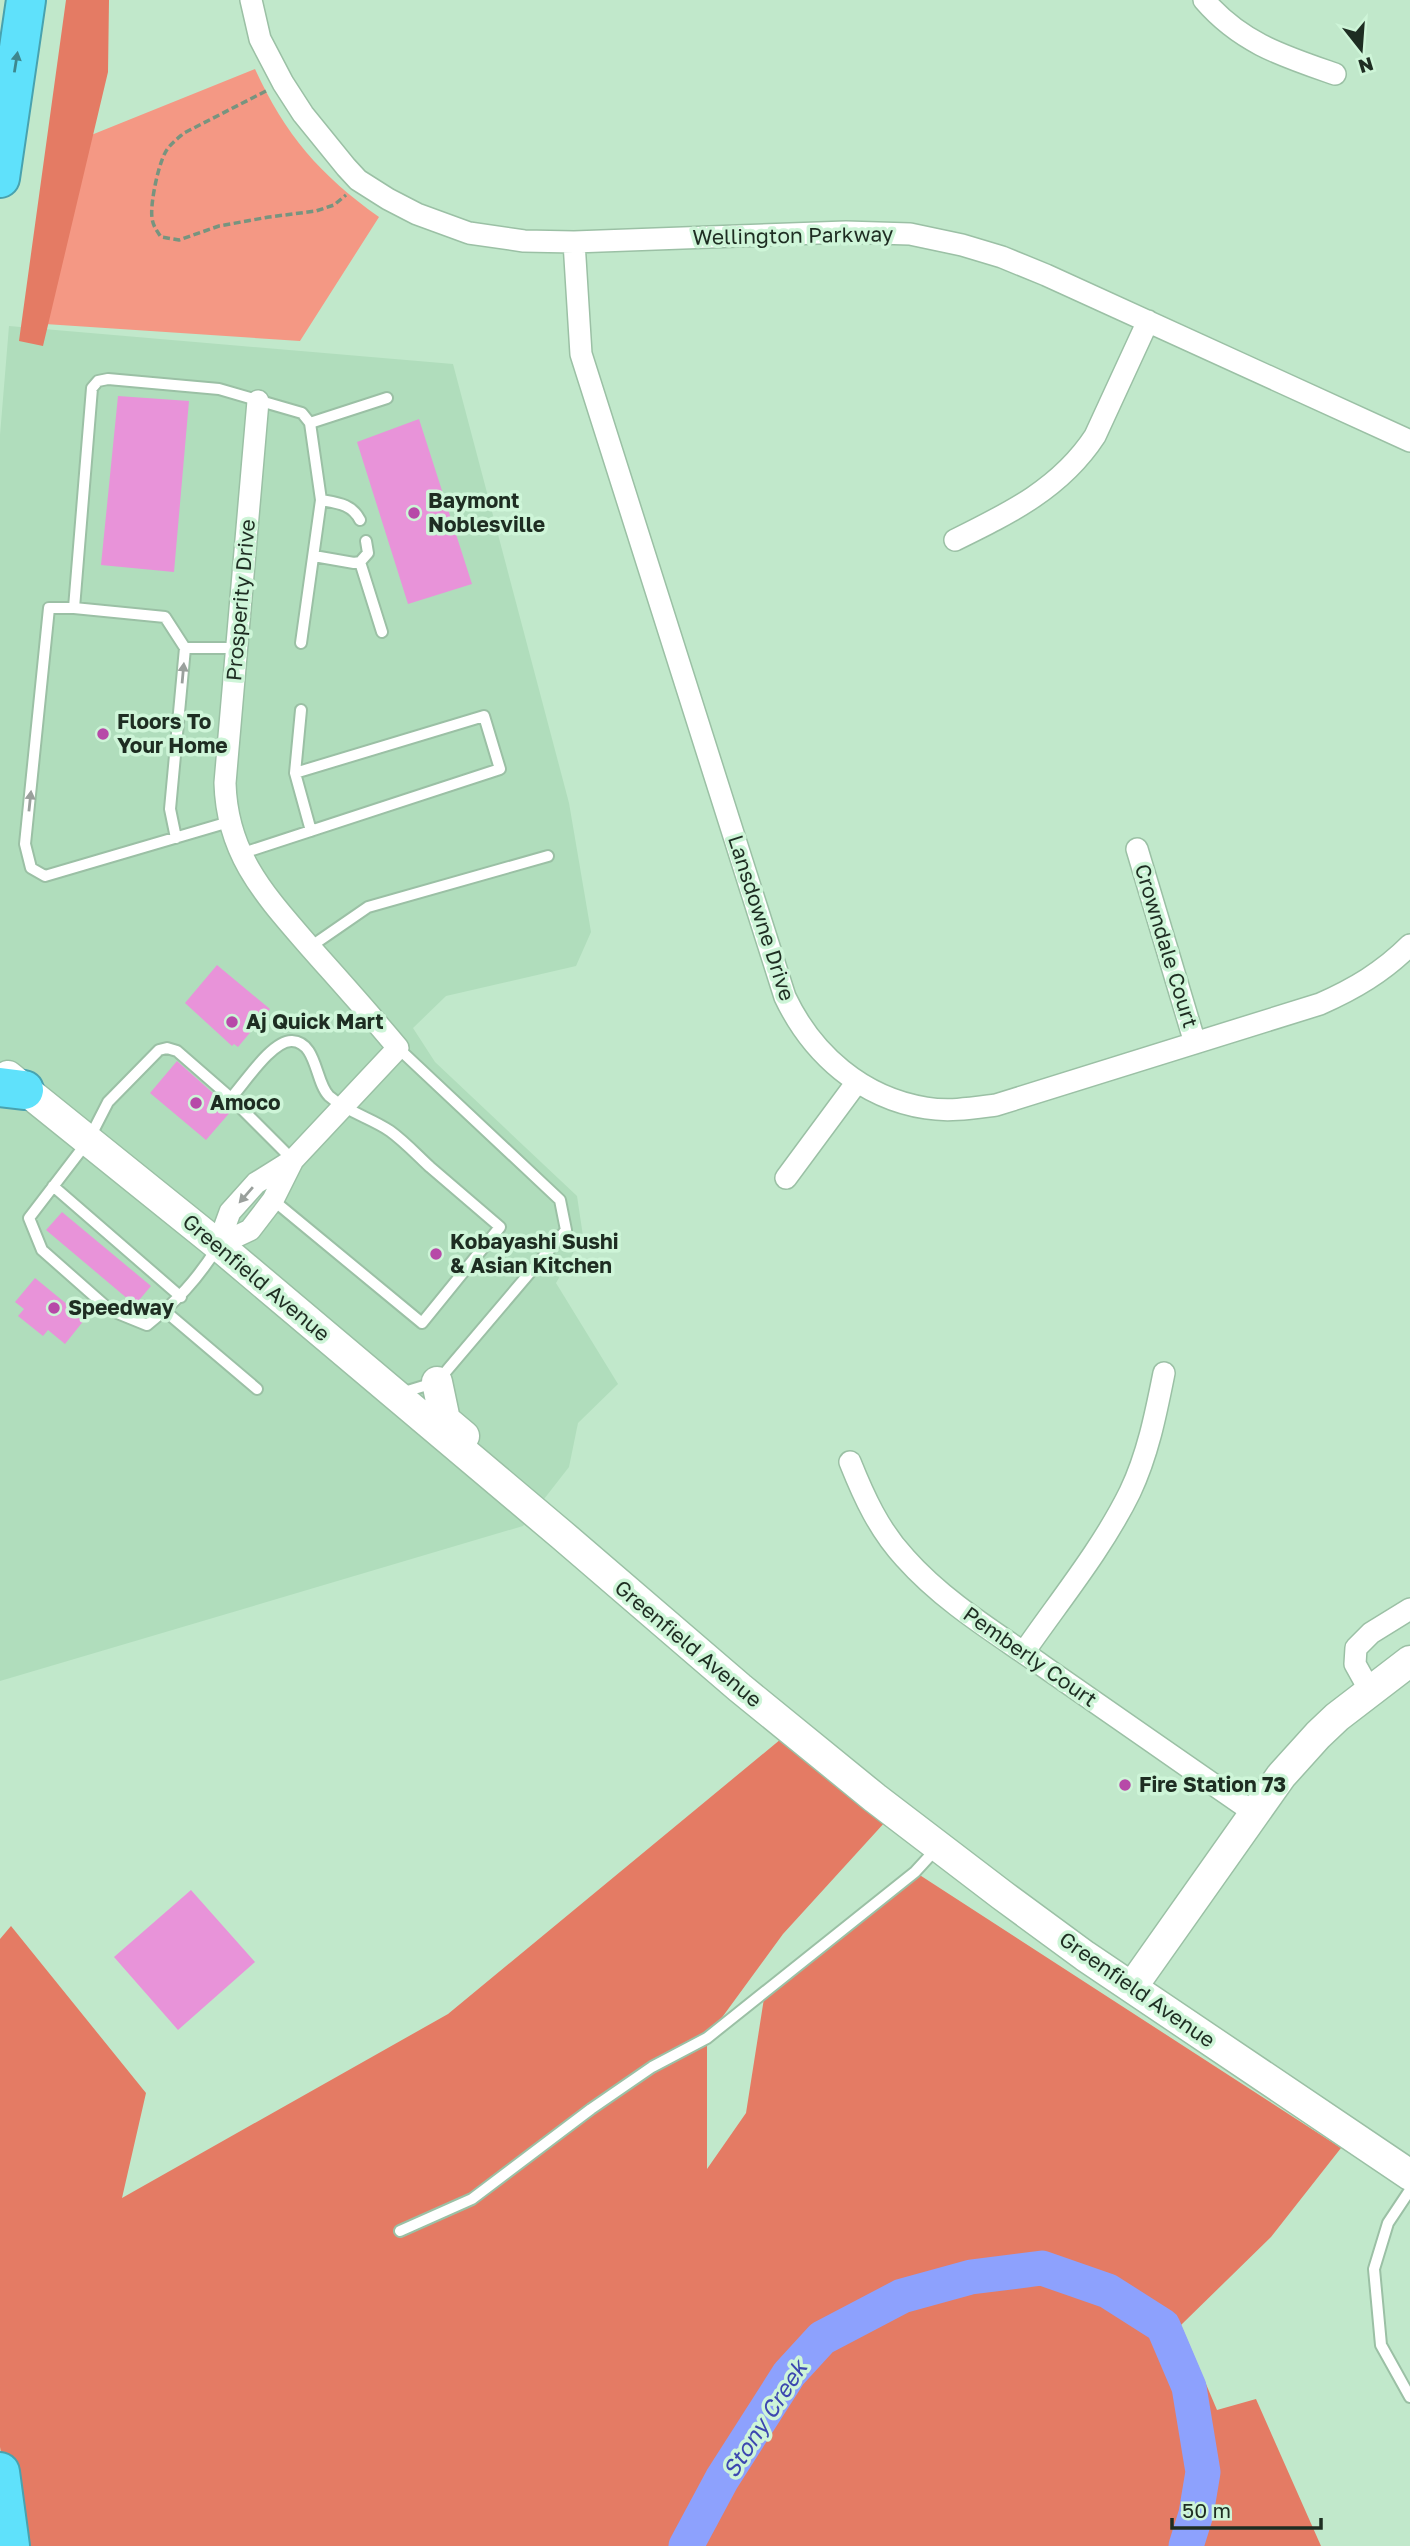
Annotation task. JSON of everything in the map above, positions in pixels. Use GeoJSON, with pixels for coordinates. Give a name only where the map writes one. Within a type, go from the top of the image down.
{"type":"FeatureCollection","features":[{"type":"Feature","properties":{"kind":"highway"},"geometry":{"type":"LineString","coordinates":[[0,178],[26,0]]}},
{"type":"Feature","properties":{"kind":"highway"},"geometry":{"type":"LineString","coordinates":[[0,2472],[10,2546]]}},
{"type":"Feature","properties":{"kind":"main road","name":"Greenfield Avenue"},"geometry":{"type":"LineString","coordinates":[[8,1082],[88,1141],[218,1245],[748,1695],[939,1846],[1002,1895],[1132,1987],[1410,2175]]}},
{"type":"Feature","properties":{"kind":"main road"},"geometry":{"type":"LineString","coordinates":[[437,1382],[444,1420],[553,1512],[605,1572]]}},
{"type":"Feature","properties":{"kind":"main road"},"geometry":{"type":"LineString","coordinates":[[1132,1987],[1253,1812],[1281,1776],[1318,1735],[1410,1661]]}},
{"type":"Feature","properties":{"kind":"street","name":"Wellington Parkway"},"geometry":{"type":"LineString","coordinates":[[251,0],[260,39],[283,83],[326,144],[358,180],[416,214],[469,233],[524,241],[574,242],[846,232],[910,234],[962,245],[1002,257],[1149,321],[1410,441]]}},
{"type":"Feature","properties":{"kind":"street"},"geometry":{"type":"LineString","coordinates":[[1204,0],[1225,23],[1257,45],[1275,54],[1335,74]]}},
{"type":"Feature","properties":{"kind":"street","name":"Lansdowne Drive"},"geometry":{"type":"LineString","coordinates":[[574,242],[581,354],[785,997],[795,1018],[822,1054],[857,1082],[908,1104],[927,1109],[970,1109],[996,1105],[1281,1017],[1345,993],[1380,972],[1410,945]]}},
{"type":"Feature","properties":{"kind":"street"},"geometry":{"type":"LineString","coordinates":[[955,540],[1033,500],[1054,484],[1085,452],[1096,436],[1149,321]]}},
{"type":"Feature","properties":{"kind":"street","name":"Prosperity Drive"},"geometry":{"type":"LineString","coordinates":[[258,401],[225,783],[229,822],[240,854],[259,886],[398,1048]]}},
{"type":"Feature","properties":{"kind":"street","name":"Crowndale Court"},"geometry":{"type":"LineString","coordinates":[[1137,849],[1195,1044]]}},
{"type":"Feature","properties":{"kind":"street"},"geometry":{"type":"LineString","coordinates":[[218,1245],[230,1212],[256,1183],[293,1160],[398,1048]]}},
{"type":"Feature","properties":{"kind":"street"},"geometry":{"type":"LineString","coordinates":[[786,1178],[857,1082]]}},
{"type":"Feature","properties":{"kind":"street"},"geometry":{"type":"LineString","coordinates":[[218,1245],[250,1230],[273,1200],[293,1160]]}},
{"type":"Feature","properties":{"kind":"street"},"geometry":{"type":"LineString","coordinates":[[1024,1652],[1115,1521],[1131,1490],[1143,1461],[1164,1373]]}},
{"type":"Feature","properties":{"kind":"street","name":"Pemberly Court"},"geometry":{"type":"LineString","coordinates":[[850,1462],[874,1519],[924,1578],[955,1603],[1253,1812]]}},
{"type":"Feature","properties":{"kind":"street"},"geometry":{"type":"LineString","coordinates":[[1370,1691],[1355,1664],[1356,1648],[1371,1633],[1410,1609]]}},
{"type":"Feature","properties":{"kind":"lane"},"geometry":{"type":"LineString","coordinates":[[74,608],[92,388],[98,381],[108,379],[219,389],[302,413],[310,423],[321,500],[300,643]]}},
{"type":"Feature","properties":{"kind":"lane"},"geometry":{"type":"LineString","coordinates":[[310,423],[387,398]]}},
{"type":"Feature","properties":{"kind":"lane"},"geometry":{"type":"LineString","coordinates":[[321,500],[346,505],[356,512],[360,520]]}},
{"type":"Feature","properties":{"kind":"lane"},"geometry":{"type":"LineString","coordinates":[[314,556],[360,562],[368,553],[366,541]]}},
{"type":"Feature","properties":{"kind":"lane"},"geometry":{"type":"LineString","coordinates":[[360,562],[382,632]]}},
{"type":"Feature","properties":{"kind":"lane"},"geometry":{"type":"LineString","coordinates":[[176,838],[170,809],[185,648],[165,617],[49,608],[25,844],[30,868],[45,876],[176,838],[229,822]]}},
{"type":"Feature","properties":{"kind":"lane"},"geometry":{"type":"LineString","coordinates":[[185,648],[236,648]]}},
{"type":"Feature","properties":{"kind":"lane"},"geometry":{"type":"LineString","coordinates":[[301,710],[295,773],[311,831]]}},
{"type":"Feature","properties":{"kind":"lane"},"geometry":{"type":"LineString","coordinates":[[240,854],[500,769],[484,716],[295,773]]}},
{"type":"Feature","properties":{"kind":"lane"},"geometry":{"type":"LineString","coordinates":[[310,947],[368,907],[548,856]]}},
{"type":"Feature","properties":{"kind":"lane"},"geometry":{"type":"LineString","coordinates":[[231,1098],[274,1048],[285,1041],[304,1045],[328,1095],[390,1132],[500,1227],[422,1323],[273,1200]]}},
{"type":"Feature","properties":{"kind":"lane"},"geometry":{"type":"LineString","coordinates":[[218,1245],[199,1277],[181,1297],[147,1325],[110,1310],[42,1250],[29,1218],[88,1141],[108,1102],[159,1050],[167,1048],[177,1051],[231,1098],[293,1160]]}},
{"type":"Feature","properties":{"kind":"lane"},"geometry":{"type":"LineString","coordinates":[[396,1395],[437,1382],[566,1230],[560,1200],[398,1048]]}},
{"type":"Feature","properties":{"kind":"lane"},"geometry":{"type":"LineString","coordinates":[[53,1186],[181,1297]]}},
{"type":"Feature","properties":{"kind":"lane"},"geometry":{"type":"LineString","coordinates":[[164,1311],[257,1389]]}},
{"type":"Feature","properties":{"kind":"lane"},"geometry":{"type":"LineString","coordinates":[[400,2231],[472,2199],[580,2117],[652,2067],[707,2038],[915,1872],[939,1846]]}},
{"type":"Feature","properties":{"kind":"lane"},"geometry":{"type":"LineString","coordinates":[[1410,2190],[1388,2223],[1374,2269],[1381,2345],[1410,2397]]}},
{"type":"Feature","properties":{"kind":"path"},"geometry":{"type":"LineString","coordinates":[[283,83],[195,127],[172,143],[160,165],[151,216],[155,228],[162,237],[179,240],[219,226],[316,211],[340,201],[358,180]]}},
{"type":"Feature","properties":{"kind":"shaded area"},"geometry":{"type":"Polygon","coordinates":[[[66,0],[109,0],[108,72],[43,346],[19,341],[66,0]]]}},
{"type":"Feature","properties":{"kind":"shaded area"},"geometry":{"type":"Polygon","coordinates":[[[255,69],[279,114],[306,152],[339,185],[379,217],[300,341],[45,324],[64,146],[255,69]]]}},
{"type":"Feature","properties":{"kind":"shaded area"},"geometry":{"type":"Polygon","coordinates":[[[9,326],[453,364],[569,803],[591,932],[576,966],[446,996],[413,1028],[435,1062],[577,1196],[583,1236],[556,1283],[618,1384],[578,1423],[569,1467],[523,1526],[0,1681],[0,435],[9,326]]]}},
{"type":"Feature","properties":{"kind":"shaded area"},"geometry":{"type":"Polygon","coordinates":[[[781,1739],[886,1821],[783,1934],[707,2038],[707,2169],[746,2113],[765,1992],[915,1872],[1341,2148],[1271,2237],[1181,2325],[1217,2410],[1256,2399],[1321,2546],[17,2546],[0,2447],[0,1939],[11,1926],[146,2093],[122,2198],[448,2014],[781,1739]]]}},
{"type":"Feature","properties":{"kind":"building"},"geometry":{"type":"Polygon","coordinates":[[[118,396],[189,401],[174,572],[101,565],[118,396]]]}},
{"type":"Feature","properties":{"kind":"building","name":"Baymont Noblesville"},"geometry":{"type":"Polygon","coordinates":[[[419,419],[472,584],[408,604],[357,442],[419,419]]]}},
{"type":"Feature","properties":{"kind":"building"},"geometry":{"type":"Polygon","coordinates":[[[217,965],[270,1009],[238,1047],[234,1044],[232,1046],[185,1003],[217,965]]]}},
{"type":"Feature","properties":{"kind":"building"},"geometry":{"type":"Polygon","coordinates":[[[177,1061],[232,1110],[206,1140],[150,1093],[177,1061]]]}},
{"type":"Feature","properties":{"kind":"building"},"geometry":{"type":"Polygon","coordinates":[[[62,1212],[151,1286],[135,1305],[46,1230],[62,1212]]]}},
{"type":"Feature","properties":{"kind":"building"},"geometry":{"type":"Polygon","coordinates":[[[35,1278],[85,1319],[65,1344],[48,1330],[43,1336],[18,1316],[24,1309],[15,1302],[35,1278]]]}},
{"type":"Feature","properties":{"kind":"building"},"geometry":{"type":"Polygon","coordinates":[[[191,1890],[255,1962],[178,2030],[114,1957],[191,1890]]]}},
{"type":"Feature","properties":{"kind":"waterway","name":"Stony Creek"},"geometry":{"type":"LineString","coordinates":[[686,2546],[722,2479],[789,2374],[822,2338],[902,2296],[971,2277],[1042,2268],[1108,2291],[1163,2326],[1189,2387],[1203,2472],[1196,2514],[1186,2546]]}},
{"type":"Feature","properties":{"kind":"place","name":"Baymont Noblesville"},"geometry":{"type":"Point","coordinates":[414,513]}},
{"type":"Feature","properties":{"kind":"place","name":"Floors To Your Home"},"geometry":{"type":"Point","coordinates":[103,734]}},
{"type":"Feature","properties":{"kind":"place","name":"Aj Quick Mart"},"geometry":{"type":"Point","coordinates":[232,1022]}},
{"type":"Feature","properties":{"kind":"place","name":"Amoco"},"geometry":{"type":"Point","coordinates":[196,1103]}},
{"type":"Feature","properties":{"kind":"place","name":"Kobayashi Sushi & Asian Kitchen"},"geometry":{"type":"Point","coordinates":[436,1254]}},
{"type":"Feature","properties":{"kind":"place","name":"Speedway"},"geometry":{"type":"Point","coordinates":[54,1308]}},
{"type":"Feature","properties":{"kind":"place","name":"Fire Station 73"},"geometry":{"type":"Point","coordinates":[1125,1785]}}]}
